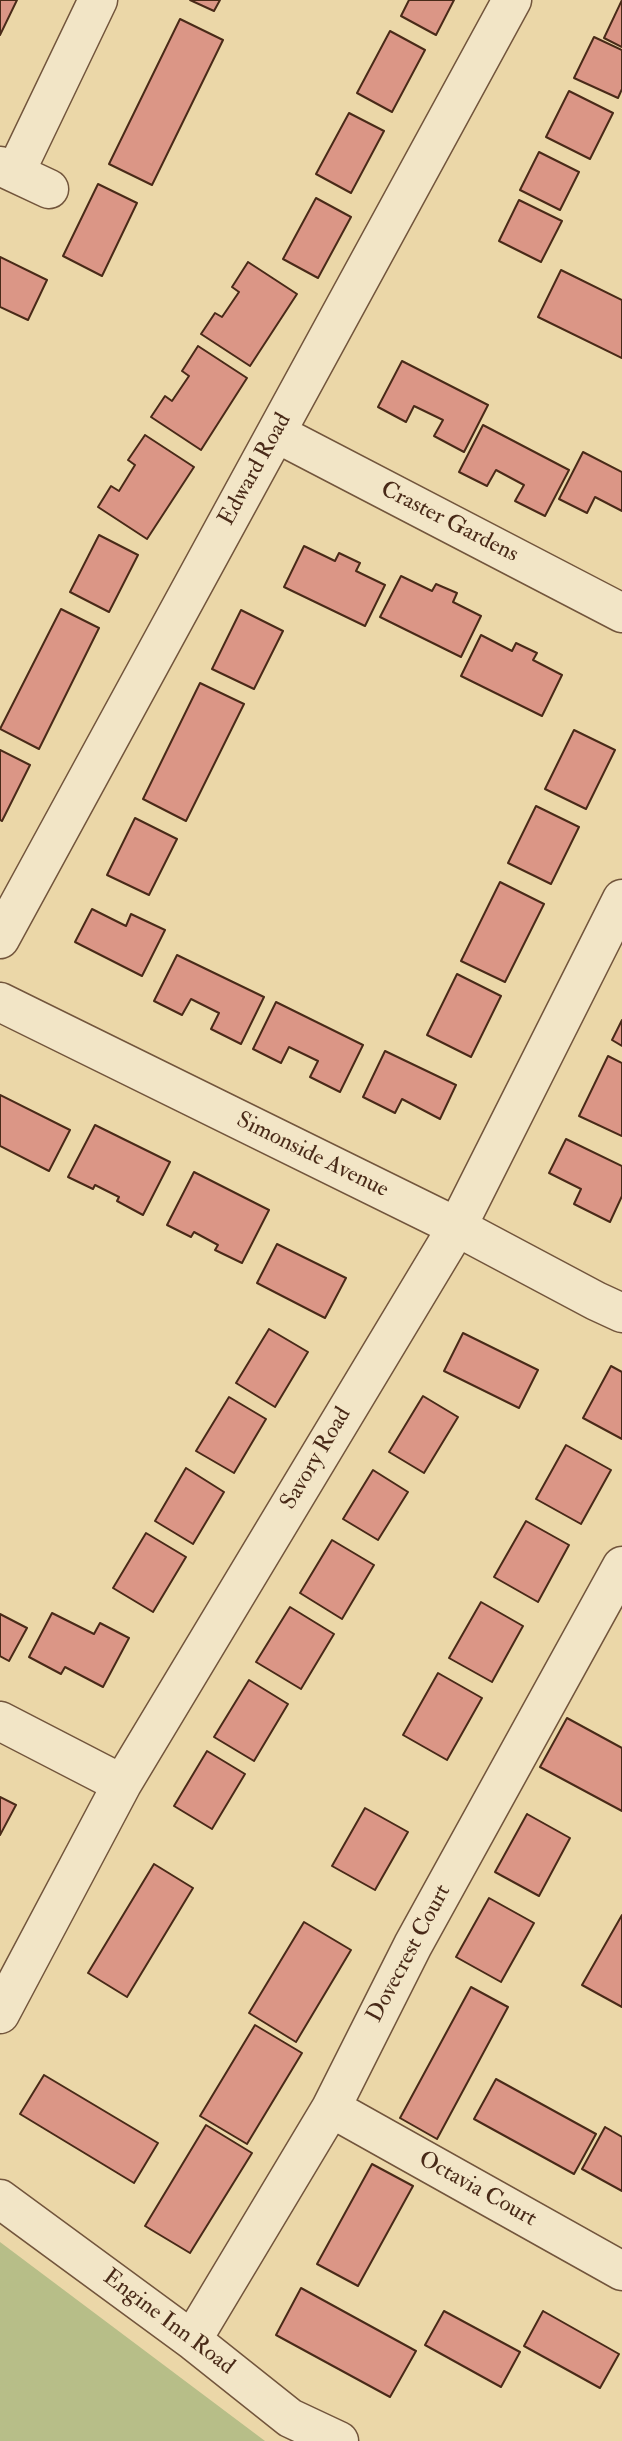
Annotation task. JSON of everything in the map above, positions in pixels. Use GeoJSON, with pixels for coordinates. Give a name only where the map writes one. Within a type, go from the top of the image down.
{"type":"FeatureCollection","features":[{"type":"Feature","properties":{"kind":"street"},"geometry":{"type":"LineString","coordinates":[[49,189],[7,169],[98,0]]}},
{"type":"Feature","properties":{"kind":"street","name":"Edward Road"},"geometry":{"type":"LineString","coordinates":[[0,939],[512,0]]}},
{"type":"Feature","properties":{"kind":"street","name":"Craster Gardens"},"geometry":{"type":"LineString","coordinates":[[276,433],[622,612]]}},
{"type":"Feature","properties":{"kind":"street","name":"Savory Road"},"geometry":{"type":"LineString","coordinates":[[0,2014],[121,1784],[457,1227],[622,899]]}},
{"type":"Feature","properties":{"kind":"street","name":"Simonside Avenue"},"geometry":{"type":"LineString","coordinates":[[0,1002],[457,1227],[622,1313]]}},
{"type":"Feature","properties":{"kind":"street","name":"Dovecrest Court"},"geometry":{"type":"LineString","coordinates":[[192,2340],[331,2108],[412,1944],[622,1566]]}},
{"type":"Feature","properties":{"kind":"street"},"geometry":{"type":"LineString","coordinates":[[0,1721],[121,1784]]}},
{"type":"Feature","properties":{"kind":"street","name":"Octavia Court"},"geometry":{"type":"LineString","coordinates":[[331,2108],[622,2271]]}},
{"type":"Feature","properties":{"kind":"street","name":"Engine Inn Road"},"geometry":{"type":"LineString","coordinates":[[0,2199],[192,2340],[290,2418],[338,2441]]}},
{"type":"Feature","properties":{"kind":"green space"},"geometry":{"type":"Polygon","coordinates":[[[0,2242],[265,2441],[0,2441],[0,2242]]]}},
{"type":"Feature","properties":{"kind":"building"},"geometry":{"type":"Polygon","coordinates":[[[0,0],[17,0],[0,35],[0,0]]]}},
{"type":"Feature","properties":{"kind":"building"},"geometry":{"type":"Polygon","coordinates":[[[190,0],[220,0],[214,11],[190,0]]]}},
{"type":"Feature","properties":{"kind":"building"},"geometry":{"type":"Polygon","coordinates":[[[409,0],[454,0],[436,35],[401,16],[409,0]]]}},
{"type":"Feature","properties":{"kind":"building"},"geometry":{"type":"Polygon","coordinates":[[[622,0],[622,47],[604,38],[622,0]]]}},
{"type":"Feature","properties":{"kind":"building"},"geometry":{"type":"Polygon","coordinates":[[[180,19],[223,40],[152,185],[109,164],[180,19]]]}},
{"type":"Feature","properties":{"kind":"building"},"geometry":{"type":"Polygon","coordinates":[[[390,31],[425,50],[392,112],[357,93],[390,31]]]}},
{"type":"Feature","properties":{"kind":"building"},"geometry":{"type":"Polygon","coordinates":[[[594,37],[622,50],[622,89],[618,98],[574,78],[594,37]]]}},
{"type":"Feature","properties":{"kind":"building"},"geometry":{"type":"Polygon","coordinates":[[[569,91],[613,113],[590,159],[546,137],[569,91]]]}},
{"type":"Feature","properties":{"kind":"building"},"geometry":{"type":"Polygon","coordinates":[[[349,113],[384,131],[351,193],[316,174],[349,113]]]}},
{"type":"Feature","properties":{"kind":"building"},"geometry":{"type":"Polygon","coordinates":[[[539,152],[579,172],[560,210],[520,190],[539,152]]]}},
{"type":"Feature","properties":{"kind":"building"},"geometry":{"type":"Polygon","coordinates":[[[98,184],[137,203],[102,276],[63,256],[98,184]]]}},
{"type":"Feature","properties":{"kind":"building"},"geometry":{"type":"Polygon","coordinates":[[[316,198],[351,217],[318,278],[283,259],[316,198]]]}},
{"type":"Feature","properties":{"kind":"building"},"geometry":{"type":"Polygon","coordinates":[[[519,200],[562,221],[541,262],[499,241],[519,200]]]}},
{"type":"Feature","properties":{"kind":"building"},"geometry":{"type":"Polygon","coordinates":[[[0,257],[47,280],[28,320],[0,307],[0,257]]]}},
{"type":"Feature","properties":{"kind":"building"},"geometry":{"type":"Polygon","coordinates":[[[248,262],[297,294],[250,366],[201,334],[215,313],[222,317],[239,292],[232,287],[248,262]]]}},
{"type":"Feature","properties":{"kind":"building"},"geometry":{"type":"Polygon","coordinates":[[[561,270],[622,300],[622,358],[538,317],[561,270]]]}},
{"type":"Feature","properties":{"kind":"building"},"geometry":{"type":"Polygon","coordinates":[[[198,346],[247,378],[201,450],[151,417],[165,396],[172,401],[189,376],[182,371],[198,346]]]}},
{"type":"Feature","properties":{"kind":"building"},"geometry":{"type":"Polygon","coordinates":[[[402,361],[488,405],[464,452],[434,436],[443,420],[414,406],[406,422],[378,407],[402,361]]]}},
{"type":"Feature","properties":{"kind":"building"},"geometry":{"type":"Polygon","coordinates":[[[483,425],[569,470],[545,516],[515,501],[524,485],[496,470],[487,486],[459,472],[483,425]]]}},
{"type":"Feature","properties":{"kind":"building"},"geometry":{"type":"Polygon","coordinates":[[[145,435],[194,467],[147,539],[98,507],[111,486],[119,491],[135,465],[128,460],[145,435]]]}},
{"type":"Feature","properties":{"kind":"building"},"geometry":{"type":"Polygon","coordinates":[[[583,452],[622,472],[622,511],[595,497],[587,513],[559,499],[583,452]]]}},
{"type":"Feature","properties":{"kind":"building"},"geometry":{"type":"Polygon","coordinates":[[[99,535],[138,555],[109,612],[70,592],[99,535]]]}},
{"type":"Feature","properties":{"kind":"building"},"geometry":{"type":"Polygon","coordinates":[[[304,546],[335,561],[339,553],[360,563],[356,571],[385,585],[365,626],[284,587],[304,546]]]}},
{"type":"Feature","properties":{"kind":"building"},"geometry":{"type":"Polygon","coordinates":[[[401,576],[432,591],[436,584],[457,593],[453,602],[481,616],[461,657],[380,617],[401,576]]]}},
{"type":"Feature","properties":{"kind":"building"},"geometry":{"type":"Polygon","coordinates":[[[61,609],[99,628],[39,749],[0,729],[61,609]]]}},
{"type":"Feature","properties":{"kind":"building"},"geometry":{"type":"Polygon","coordinates":[[[241,610],[283,631],[254,689],[212,669],[241,610]]]}},
{"type":"Feature","properties":{"kind":"building"},"geometry":{"type":"Polygon","coordinates":[[[481,635],[512,651],[516,643],[537,653],[533,660],[562,675],[542,716],[461,676],[481,635]]]}},
{"type":"Feature","properties":{"kind":"building"},"geometry":{"type":"Polygon","coordinates":[[[200,683],[244,704],[186,821],[143,799],[200,683]]]}},
{"type":"Feature","properties":{"kind":"building"},"geometry":{"type":"Polygon","coordinates":[[[574,730],[615,750],[586,809],[545,789],[574,730]]]}},
{"type":"Feature","properties":{"kind":"building"},"geometry":{"type":"Polygon","coordinates":[[[0,750],[30,765],[2,821],[0,820],[0,750]]]}},
{"type":"Feature","properties":{"kind":"building"},"geometry":{"type":"Polygon","coordinates":[[[536,806],[579,827],[551,884],[508,863],[536,806]]]}},
{"type":"Feature","properties":{"kind":"building"},"geometry":{"type":"Polygon","coordinates":[[[135,818],[177,839],[149,895],[107,875],[135,818]]]}},
{"type":"Feature","properties":{"kind":"building"},"geometry":{"type":"Polygon","coordinates":[[[500,882],[544,904],[505,982],[461,961],[500,882]]]}},
{"type":"Feature","properties":{"kind":"building"},"geometry":{"type":"Polygon","coordinates":[[[92,909],[126,926],[131,914],[165,930],[142,976],[75,942],[92,909]]]}},
{"type":"Feature","properties":{"kind":"building"},"geometry":{"type":"Polygon","coordinates":[[[177,955],[264,997],[241,1044],[211,1029],[219,1013],[191,999],[182,1015],[154,1001],[177,955]]]}},
{"type":"Feature","properties":{"kind":"building"},"geometry":{"type":"Polygon","coordinates":[[[457,974],[501,996],[471,1057],[427,1035],[457,974]]]}},
{"type":"Feature","properties":{"kind":"building"},"geometry":{"type":"Polygon","coordinates":[[[276,1002],[363,1045],[340,1092],[310,1077],[318,1061],[289,1047],[281,1063],[253,1049],[276,1002]]]}},
{"type":"Feature","properties":{"kind":"building"},"geometry":{"type":"Polygon","coordinates":[[[622,1020],[622,1046],[612,1040],[622,1020]]]}},
{"type":"Feature","properties":{"kind":"building"},"geometry":{"type":"Polygon","coordinates":[[[385,1051],[456,1085],[440,1119],[402,1099],[395,1113],[363,1097],[385,1051]]]}},
{"type":"Feature","properties":{"kind":"building"},"geometry":{"type":"Polygon","coordinates":[[[608,1056],[622,1063],[622,1136],[579,1116],[608,1056]]]}},
{"type":"Feature","properties":{"kind":"building"},"geometry":{"type":"Polygon","coordinates":[[[0,1095],[70,1130],[49,1171],[0,1146],[0,1095]]]}},
{"type":"Feature","properties":{"kind":"building"},"geometry":{"type":"Polygon","coordinates":[[[95,1125],[170,1162],[143,1215],[117,1201],[119,1197],[95,1185],[93,1189],[68,1177],[95,1125]]]}},
{"type":"Feature","properties":{"kind":"building"},"geometry":{"type":"Polygon","coordinates":[[[566,1139],[622,1166],[622,1196],[610,1222],[574,1204],[581,1189],[549,1173],[566,1139]]]}},
{"type":"Feature","properties":{"kind":"building"},"geometry":{"type":"Polygon","coordinates":[[[194,1172],[269,1210],[242,1263],[215,1250],[218,1245],[194,1232],[191,1237],[167,1225],[194,1172]]]}},
{"type":"Feature","properties":{"kind":"building"},"geometry":{"type":"Polygon","coordinates":[[[277,1244],[346,1278],[325,1318],[257,1283],[277,1244]]]}},
{"type":"Feature","properties":{"kind":"building"},"geometry":{"type":"Polygon","coordinates":[[[269,1329],[308,1352],[275,1407],[236,1383],[269,1329]]]}},
{"type":"Feature","properties":{"kind":"building"},"geometry":{"type":"Polygon","coordinates":[[[463,1333],[538,1370],[519,1408],[444,1371],[463,1333]]]}},
{"type":"Feature","properties":{"kind":"building"},"geometry":{"type":"Polygon","coordinates":[[[611,1366],[622,1372],[622,1439],[583,1418],[611,1366]]]}},
{"type":"Feature","properties":{"kind":"building"},"geometry":{"type":"Polygon","coordinates":[[[423,1396],[458,1417],[424,1473],[389,1452],[423,1396]]]}},
{"type":"Feature","properties":{"kind":"building"},"geometry":{"type":"Polygon","coordinates":[[[229,1397],[266,1419],[234,1473],[196,1451],[229,1397]]]}},
{"type":"Feature","properties":{"kind":"building"},"geometry":{"type":"Polygon","coordinates":[[[566,1445],[611,1470],[581,1524],[536,1499],[566,1445]]]}},
{"type":"Feature","properties":{"kind":"building"},"geometry":{"type":"Polygon","coordinates":[[[186,1468],[224,1492],[193,1544],[155,1521],[186,1468]]]}},
{"type":"Feature","properties":{"kind":"building"},"geometry":{"type":"Polygon","coordinates":[[[373,1470],[408,1492],[378,1540],[343,1519],[373,1470]]]}},
{"type":"Feature","properties":{"kind":"building"},"geometry":{"type":"Polygon","coordinates":[[[526,1521],[569,1545],[538,1602],[494,1577],[526,1521]]]}},
{"type":"Feature","properties":{"kind":"building"},"geometry":{"type":"Polygon","coordinates":[[[146,1533],[186,1557],[153,1612],[113,1588],[146,1533]]]}},
{"type":"Feature","properties":{"kind":"building"},"geometry":{"type":"Polygon","coordinates":[[[332,1540],[374,1565],[342,1619],[300,1593],[332,1540]]]}},
{"type":"Feature","properties":{"kind":"building"},"geometry":{"type":"Polygon","coordinates":[[[481,1602],[523,1626],[492,1682],[449,1658],[481,1602]]]}},
{"type":"Feature","properties":{"kind":"building"},"geometry":{"type":"Polygon","coordinates":[[[290,1607],[334,1634],[301,1689],[256,1662],[290,1607]]]}},
{"type":"Feature","properties":{"kind":"building"},"geometry":{"type":"Polygon","coordinates":[[[52,1613],[94,1634],[100,1623],[129,1638],[103,1687],[65,1667],[61,1674],[29,1657],[52,1613]]]}},
{"type":"Feature","properties":{"kind":"building"},"geometry":{"type":"Polygon","coordinates":[[[0,1614],[27,1628],[9,1661],[0,1656],[0,1614]]]}},
{"type":"Feature","properties":{"kind":"building"},"geometry":{"type":"Polygon","coordinates":[[[438,1673],[482,1698],[447,1760],[403,1735],[438,1673]]]}},
{"type":"Feature","properties":{"kind":"building"},"geometry":{"type":"Polygon","coordinates":[[[249,1680],[288,1704],[254,1761],[214,1737],[249,1680]]]}},
{"type":"Feature","properties":{"kind":"building"},"geometry":{"type":"Polygon","coordinates":[[[567,1718],[622,1748],[622,1811],[540,1767],[567,1718]]]}},
{"type":"Feature","properties":{"kind":"building"},"geometry":{"type":"Polygon","coordinates":[[[207,1751],[245,1774],[212,1829],[174,1806],[207,1751]]]}},
{"type":"Feature","properties":{"kind":"building"},"geometry":{"type":"Polygon","coordinates":[[[0,1797],[16,1805],[0,1835],[0,1797]]]}},
{"type":"Feature","properties":{"kind":"building"},"geometry":{"type":"Polygon","coordinates":[[[365,1808],[408,1832],[375,1890],[332,1866],[365,1808]]]}},
{"type":"Feature","properties":{"kind":"building"},"geometry":{"type":"Polygon","coordinates":[[[527,1814],[570,1838],[539,1896],[495,1872],[527,1814]]]}},
{"type":"Feature","properties":{"kind":"building"},"geometry":{"type":"Polygon","coordinates":[[[154,1864],[193,1888],[127,1997],[88,1973],[154,1864]]]}},
{"type":"Feature","properties":{"kind":"building"},"geometry":{"type":"Polygon","coordinates":[[[489,1898],[534,1923],[501,1982],[456,1957],[489,1898]]]}},
{"type":"Feature","properties":{"kind":"building"},"geometry":{"type":"Polygon","coordinates":[[[622,1915],[622,2007],[582,1985],[622,1915]]]}},
{"type":"Feature","properties":{"kind":"building"},"geometry":{"type":"Polygon","coordinates":[[[304,1922],[351,1950],[296,2042],[249,2013],[304,1922]]]}},
{"type":"Feature","properties":{"kind":"building"},"geometry":{"type":"Polygon","coordinates":[[[471,1987],[508,2007],[437,2139],[400,2118],[471,1987]]]}},
{"type":"Feature","properties":{"kind":"building"},"geometry":{"type":"Polygon","coordinates":[[[255,2025],[302,2053],[247,2144],[200,2116],[255,2025]]]}},
{"type":"Feature","properties":{"kind":"building"},"geometry":{"type":"Polygon","coordinates":[[[44,2075],[158,2143],[134,2183],[20,2114],[44,2075]]]}},
{"type":"Feature","properties":{"kind":"building"},"geometry":{"type":"Polygon","coordinates":[[[496,2079],[596,2134],[574,2174],[474,2119],[496,2079]]]}},
{"type":"Feature","properties":{"kind":"building"},"geometry":{"type":"Polygon","coordinates":[[[206,2125],[252,2153],[190,2253],[145,2226],[206,2125]]]}},
{"type":"Feature","properties":{"kind":"building"},"geometry":{"type":"Polygon","coordinates":[[[605,2127],[622,2137],[622,2191],[582,2169],[605,2127]]]}},
{"type":"Feature","properties":{"kind":"building"},"geometry":{"type":"Polygon","coordinates":[[[372,2164],[413,2186],[358,2286],[317,2264],[372,2164]]]}},
{"type":"Feature","properties":{"kind":"building"},"geometry":{"type":"Polygon","coordinates":[[[301,2288],[416,2351],[390,2397],[276,2335],[301,2288]]]}},
{"type":"Feature","properties":{"kind":"building"},"geometry":{"type":"Polygon","coordinates":[[[444,2311],[520,2352],[501,2387],[425,2345],[444,2311]]]}},
{"type":"Feature","properties":{"kind":"building"},"geometry":{"type":"Polygon","coordinates":[[[543,2311],[619,2354],[600,2388],[524,2346],[543,2311]]]}}]}
